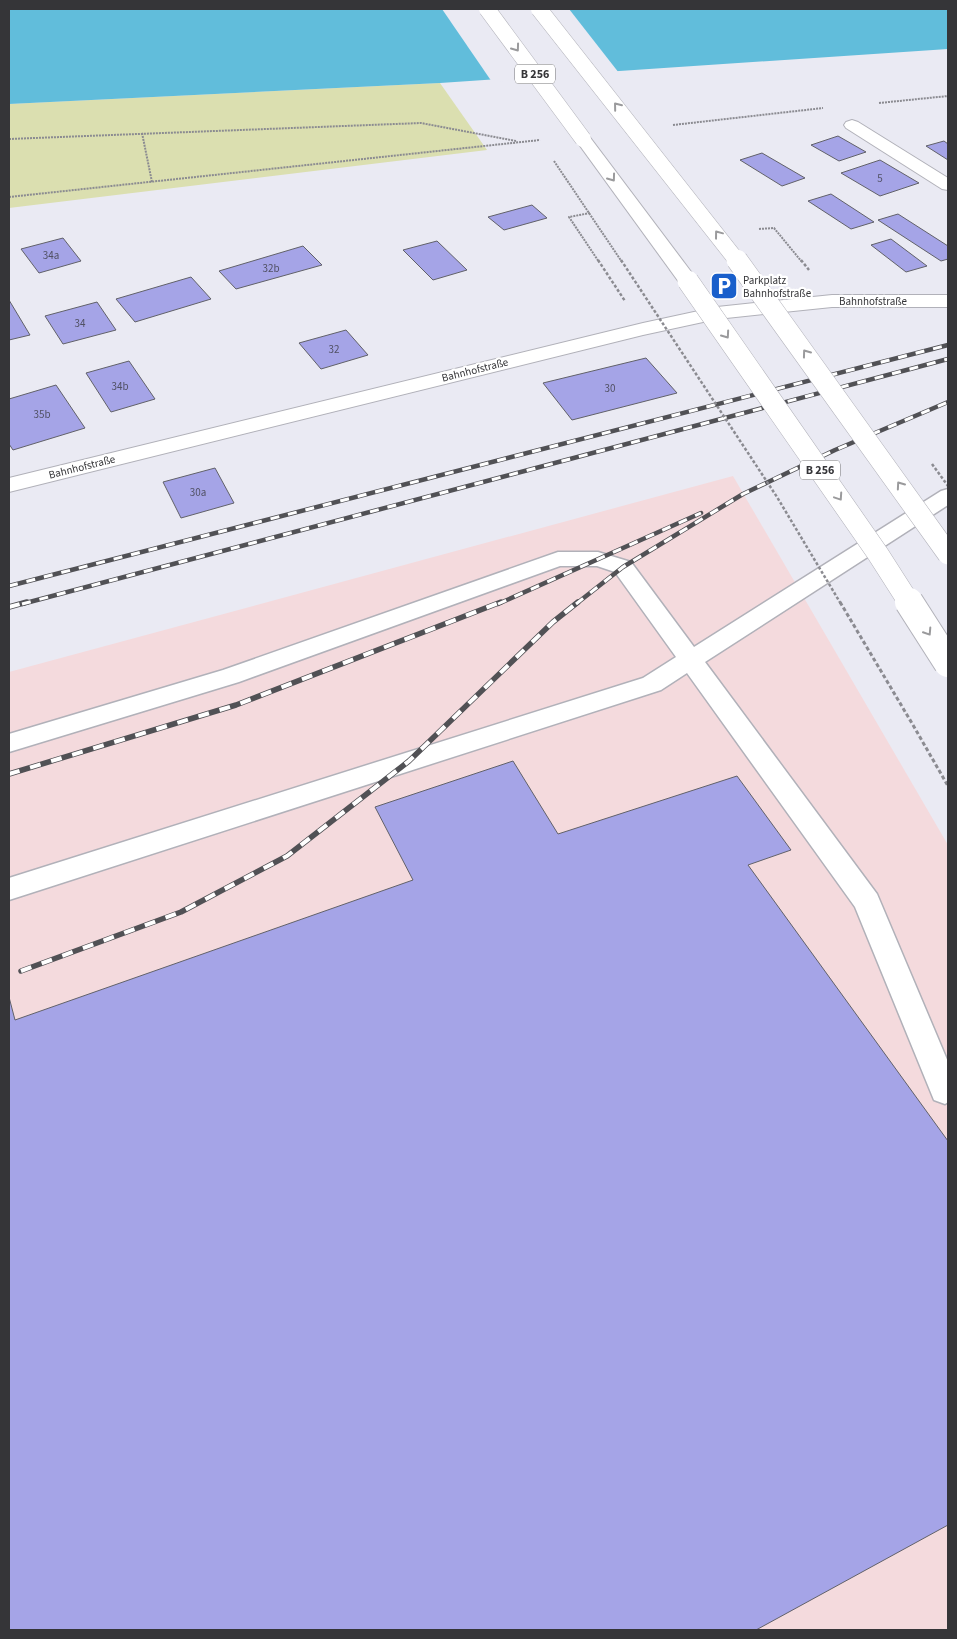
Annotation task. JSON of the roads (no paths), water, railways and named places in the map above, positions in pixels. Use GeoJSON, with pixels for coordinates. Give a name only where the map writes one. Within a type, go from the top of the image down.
{"type":"FeatureCollection","features":[{"type":"Feature","properties":{"kind":"main road","name":"B 256"},"geometry":{"type":"LineString","coordinates":[[487,9],[688,280],[878,554],[948,663]]}},
{"type":"Feature","properties":{"kind":"main road"},"geometry":{"type":"LineString","coordinates":[[539,9],[747,273],[948,554]]}},
{"type":"Feature","properties":{"kind":"main road"},"geometry":{"type":"LineString","coordinates":[[852,124],[948,184]]}},
{"type":"Feature","properties":{"kind":"main road","name":"Bahnhofstraße"},"geometry":{"type":"LineString","coordinates":[[9,486],[644,329],[717,313],[832,301],[948,300]]}},
{"type":"Feature","properties":{"kind":"lane"},"geometry":{"type":"LineString","coordinates":[[9,888],[652,684],[948,496]]}},
{"type":"Feature","properties":{"kind":"lane"},"geometry":{"type":"LineString","coordinates":[[9,743],[231,676],[558,558],[598,559],[623,567],[867,902],[946,1090]]}},
{"type":"Feature","properties":{"kind":"water"},"geometry":{"type":"Polygon","coordinates":[[[9,9],[948,9],[948,49],[440,83],[9,104],[9,9]]]}},
{"type":"Feature","properties":{"kind":"railway"},"geometry":{"type":"LineString","coordinates":[[9,586],[948,345]]}},
{"type":"Feature","properties":{"kind":"railway"},"geometry":{"type":"LineString","coordinates":[[22,604],[948,359]]}},
{"type":"Feature","properties":{"kind":"railway"},"geometry":{"type":"LineString","coordinates":[[576,604],[623,567],[743,494],[835,450],[948,402]]}},
{"type":"Feature","properties":{"kind":"railway"},"geometry":{"type":"LineString","coordinates":[[498,604],[701,513]]}},
{"type":"Feature","properties":{"kind":"railway"},"geometry":{"type":"LineString","coordinates":[[9,607],[27,602]]}},
{"type":"Feature","properties":{"kind":"railway"},"geometry":{"type":"LineString","coordinates":[[9,774],[236,705],[501,602]]}},
{"type":"Feature","properties":{"kind":"railway"},"geometry":{"type":"LineString","coordinates":[[21,971],[181,912],[287,856],[409,761],[553,622],[578,602]]}},
{"type":"Feature","properties":{"kind":"place","name":"Parkplatz Bahnhofstraße"},"geometry":{"type":"Point","coordinates":[724,286]}}]}
